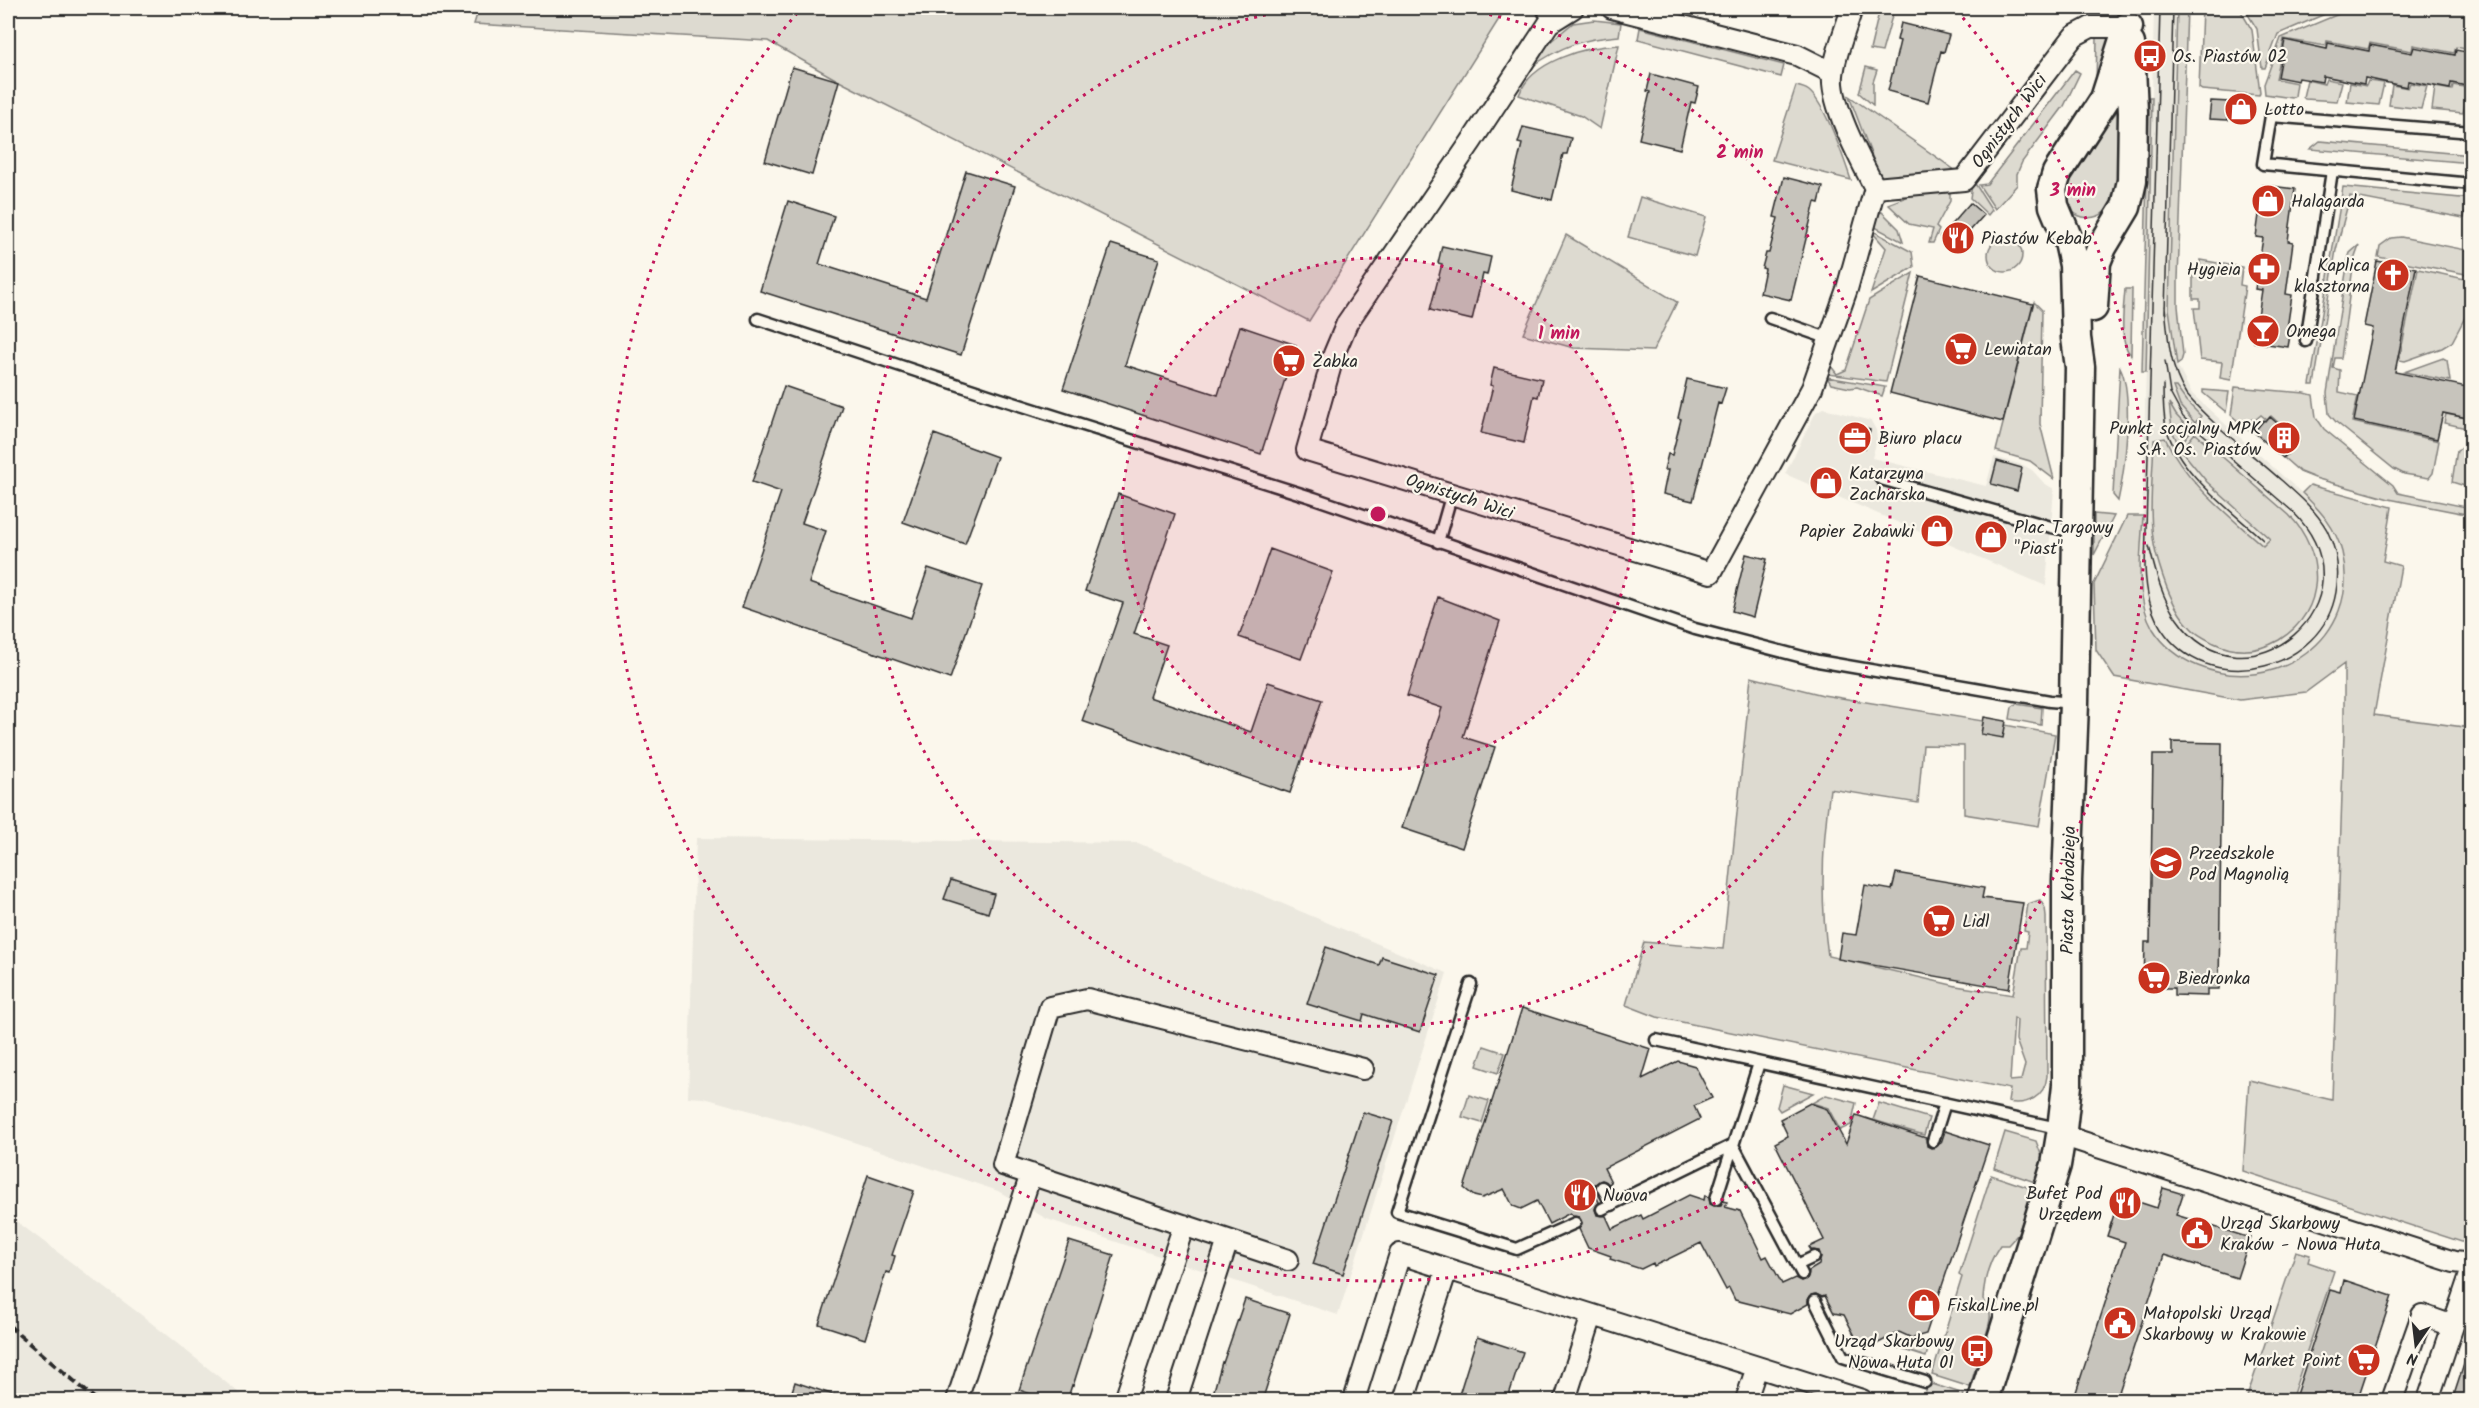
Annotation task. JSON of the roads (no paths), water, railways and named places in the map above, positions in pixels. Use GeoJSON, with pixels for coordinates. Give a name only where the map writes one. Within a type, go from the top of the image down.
{"type":"FeatureCollection","features":[{"type":"Feature","properties":{"kind":"street","name":"Ognistych Wici"},"geometry":{"type":"LineString","coordinates":[[1572,8],[1546,15],[1471,142],[1347,323],[1334,354],[1307,450],[1711,573],[1812,388],[1847,289],[1875,188],[1965,180],[2074,36],[2091,27],[2129,17]]}},
{"type":"Feature","properties":{"kind":"street"},"geometry":{"type":"LineString","coordinates":[[1612,8],[1797,55],[1833,80]]}},
{"type":"Feature","properties":{"kind":"street"},"geometry":{"type":"LineString","coordinates":[[1852,8],[1833,80],[1844,121],[1875,188]]}},
{"type":"Feature","properties":{"kind":"street","name":"Piasta Kołodzieja"},"geometry":{"type":"LineString","coordinates":[[1983,1401],[2049,1189],[2062,1132],[2067,1085],[2067,880],[2074,703],[2080,367],[2076,338],[2074,265],[2069,242],[2052,194],[2056,173],[2101,108],[2129,17]]}},
{"type":"Feature","properties":{"kind":"street","name":"Piasta Kołodzieja"},"geometry":{"type":"LineString","coordinates":[[2080,367],[2090,339],[2096,262],[2102,247],[2123,213],[2132,181],[2133,112],[2129,17]]}},
{"type":"Feature","properties":{"kind":"street"},"geometry":{"type":"LineString","coordinates":[[2101,108],[2114,100],[2122,102],[2133,112]]}},
{"type":"Feature","properties":{"kind":"street"},"geometry":{"type":"LineString","coordinates":[[2056,210],[2070,225],[2085,230],[2108,225],[2123,213]]}},
{"type":"Feature","properties":{"kind":"street"},"geometry":{"type":"LineString","coordinates":[[1288,1260],[1003,1165],[1050,1007],[1087,999],[1362,1069]]}},
{"type":"Feature","properties":{"kind":"street"},"geometry":{"type":"LineString","coordinates":[[2062,1132],[2321,1220],[2454,1262],[2472,1264]]}},
{"type":"Feature","properties":{"kind":"street"},"geometry":{"type":"LineString","coordinates":[[957,1401],[1031,1174]]}},
{"type":"Feature","properties":{"kind":"street"},"geometry":{"type":"LineString","coordinates":[[1125,1401],[1184,1225]]}},
{"type":"Feature","properties":{"kind":"street"},"geometry":{"type":"LineString","coordinates":[[1176,1401],[1228,1240]]}},
{"type":"Feature","properties":{"kind":"street"},"geometry":{"type":"LineString","coordinates":[[1354,1401],[1400,1254],[1862,1401]]}},
{"type":"Feature","properties":{"kind":"street"},"geometry":{"type":"LineString","coordinates":[[1404,1401],[1446,1269]]}},
{"type":"Feature","properties":{"kind":"street"},"geometry":{"type":"LineString","coordinates":[[2428,1401],[2472,1269]]}},
{"type":"Feature","properties":{"kind":"street"},"geometry":{"type":"LineString","coordinates":[[1565,1401],[1592,1315]]}},
{"type":"Feature","properties":{"kind":"street"},"geometry":{"type":"LineString","coordinates":[[2392,1401],[2422,1315],[2453,1326]]}},
{"type":"Feature","properties":{"kind":"street"},"geometry":{"type":"LineString","coordinates":[[1746,1401],[1757,1367]]}},
{"type":"Feature","properties":{"kind":"lane"},"geometry":{"type":"LineString","coordinates":[[2472,132],[2271,116],[2263,164],[2472,184]]}},
{"type":"Feature","properties":{"kind":"lane"},"geometry":{"type":"LineString","coordinates":[[2306,341],[2332,171]]}},
{"type":"Feature","properties":{"kind":"lane"},"geometry":{"type":"LineString","coordinates":[[1770,318],[1830,339]]}},
{"type":"Feature","properties":{"kind":"lane"},"geometry":{"type":"LineString","coordinates":[[759,319],[1001,399],[1314,498],[1695,629],[1818,662],[2050,701],[2074,703]]}},
{"type":"Feature","properties":{"kind":"lane"},"geometry":{"type":"LineString","coordinates":[[1881,479],[2051,527],[2077,532]]}},
{"type":"Feature","properties":{"kind":"lane"},"geometry":{"type":"LineString","coordinates":[[1438,542],[1452,493]]}},
{"type":"Feature","properties":{"kind":"lane"},"geometry":{"type":"LineString","coordinates":[[1471,984],[1397,1212],[1517,1250],[1575,1223]]}},
{"type":"Feature","properties":{"kind":"lane"},"geometry":{"type":"LineString","coordinates":[[1656,1040],[1945,1103],[2062,1132]]}},
{"type":"Feature","properties":{"kind":"lane"},"geometry":{"type":"LineString","coordinates":[[1716,1199],[1759,1063]]}},
{"type":"Feature","properties":{"kind":"lane"},"geometry":{"type":"LineString","coordinates":[[1933,1141],[1945,1103]]}},
{"type":"Feature","properties":{"kind":"lane"},"geometry":{"type":"LineString","coordinates":[[1602,1187],[1607,1207],[1733,1145]]}},
{"type":"Feature","properties":{"kind":"lane"},"geometry":{"type":"LineString","coordinates":[[1733,1145],[1799,1270],[1814,1257]]}},
{"type":"Feature","properties":{"kind":"lane"},"geometry":{"type":"LineString","coordinates":[[1815,1301],[1843,1357],[1925,1383]]}},
{"type":"Feature","properties":{"kind":"tram line"},"geometry":{"type":"LineString","coordinates":[[2160,8],[2146,585],[2156,619],[2166,635],[2187,654],[2211,666],[2238,669],[2264,666],[2289,656],[2311,640],[2327,619],[2337,584],[2338,568],[2333,545],[2327,530],[2306,503],[2220,428],[2186,394],[2173,362],[2168,340],[2165,306]]}},
{"type":"Feature","properties":{"kind":"tram line"},"geometry":{"type":"LineString","coordinates":[[2165,313],[2173,8]]}},
{"type":"Feature","properties":{"kind":"tram line"},"geometry":{"type":"LineString","coordinates":[[2149,546],[2167,603],[2177,619],[2205,646],[2236,655],[2267,651],[2294,635],[2313,610],[2322,580],[2316,546],[2292,511],[2183,417],[2170,393],[2165,361]]}},
{"type":"Feature","properties":{"kind":"tram line"},"geometry":{"type":"LineString","coordinates":[[2163,385],[2166,427],[2182,460],[2193,475],[2221,503],[2263,540]]}},
{"type":"Feature","properties":{"kind":"railway"},"geometry":{"type":"LineString","coordinates":[[8,1325],[96,1400]]}},
{"type":"Feature","properties":{"kind":"place","name":"Os. Piastów 02"},"geometry":{"type":"Point","coordinates":[2150,56]}},
{"type":"Feature","properties":{"kind":"place","name":"Lotto"},"geometry":{"type":"Point","coordinates":[2241,109]}},
{"type":"Feature","properties":{"kind":"place","name":"Halagarda"},"geometry":{"type":"Point","coordinates":[2268,201]}},
{"type":"Feature","properties":{"kind":"place","name":"Piastów Kebab"},"geometry":{"type":"Point","coordinates":[1958,238]}},
{"type":"Feature","properties":{"kind":"place","name":"Hygieia"},"geometry":{"type":"Point","coordinates":[2264,269]}},
{"type":"Feature","properties":{"kind":"place","name":"Kaplica klasztorna"},"geometry":{"type":"Point","coordinates":[2393,275]}},
{"type":"Feature","properties":{"kind":"place","name":"Omega"},"geometry":{"type":"Point","coordinates":[2263,331]}},
{"type":"Feature","properties":{"kind":"place","name":"Lewiatan"},"geometry":{"type":"Point","coordinates":[1961,349]}},
{"type":"Feature","properties":{"kind":"place","name":"Żabka"},"geometry":{"type":"Point","coordinates":[1289,361]}},
{"type":"Feature","properties":{"kind":"place","name":"Biuro placu"},"geometry":{"type":"Point","coordinates":[1855,438]}},
{"type":"Feature","properties":{"kind":"place","name":"Punkt socjalny MPK S.A. Os. Piastów"},"geometry":{"type":"Point","coordinates":[2284,438]}},
{"type":"Feature","properties":{"kind":"place","name":"Katarzyna Zacharska"},"geometry":{"type":"Point","coordinates":[1826,483]}},
{"type":"Feature","properties":{"kind":"place","name":"Papier Zabawki"},"geometry":{"type":"Point","coordinates":[1937,531]}},
{"type":"Feature","properties":{"kind":"place","name":"Plac Targowy \"Piast\""},"geometry":{"type":"Point","coordinates":[1991,537]}},
{"type":"Feature","properties":{"kind":"place","name":"Przedszkole Pod Magnolią"},"geometry":{"type":"Point","coordinates":[2166,863]}},
{"type":"Feature","properties":{"kind":"place","name":"Lidl"},"geometry":{"type":"Point","coordinates":[1939,921]}},
{"type":"Feature","properties":{"kind":"place","name":"Biedronka"},"geometry":{"type":"Point","coordinates":[2154,978]}},
{"type":"Feature","properties":{"kind":"place","name":"Nuova"},"geometry":{"type":"Point","coordinates":[1580,1195]}},
{"type":"Feature","properties":{"kind":"place","name":"Bufet Pod Urzędem"},"geometry":{"type":"Point","coordinates":[2125,1203]}},
{"type":"Feature","properties":{"kind":"place","name":"Urząd Skarbowy Kraków - Nowa Huta"},"geometry":{"type":"Point","coordinates":[2197,1233]}},
{"type":"Feature","properties":{"kind":"place","name":"FiskalLine.pl"},"geometry":{"type":"Point","coordinates":[1924,1305]}},
{"type":"Feature","properties":{"kind":"place","name":"Małopolski Urząd Skarbowy w Krakowie"},"geometry":{"type":"Point","coordinates":[2120,1323]}},
{"type":"Feature","properties":{"kind":"place","name":"Urząd Skarbowy Nowa Huta 01"},"geometry":{"type":"Point","coordinates":[1977,1351]}},
{"type":"Feature","properties":{"kind":"place","name":"Market Point"},"geometry":{"type":"Point","coordinates":[2364,1360]}}]}
